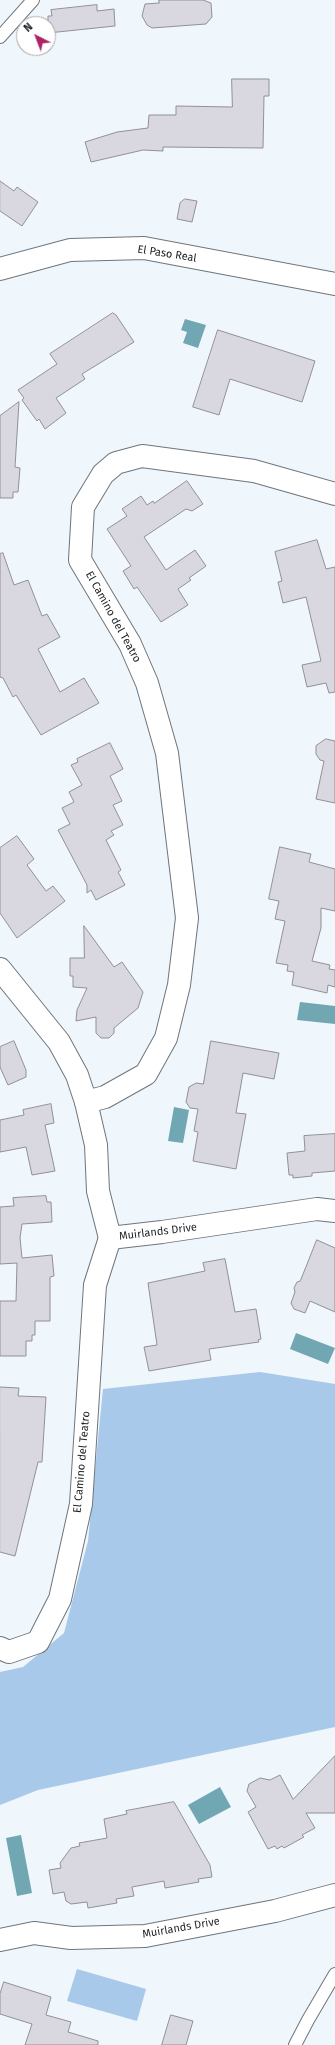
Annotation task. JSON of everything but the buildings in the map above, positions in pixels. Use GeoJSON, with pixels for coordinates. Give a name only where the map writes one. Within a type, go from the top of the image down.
{"type":"FeatureCollection","features":[{"type":"Feature","properties":{"kind":"street","name":"El Paso Real"},"geometry":{"type":"LineString","coordinates":[[0,269],[70,250],[144,248],[335,284]]}},
{"type":"Feature","properties":{"kind":"street","name":"El Camino del Teatro"},"geometry":{"type":"LineString","coordinates":[[86,1102],[105,1097],[146,1074],[163,1044],[166,1038],[179,985],[187,918],[167,754],[147,683],[130,644],[80,560],[83,507],[103,474],[116,463],[142,456],[254,471],[335,494]]}},
{"type":"Feature","properties":{"kind":"street","name":"Muirlands Drive"},"geometry":{"type":"LineString","coordinates":[[0,969],[59,1042],[77,1075],[86,1102],[96,1145],[98,1191],[110,1238],[169,1231],[318,1209],[335,1211]]}},
{"type":"Feature","properties":{"kind":"street","name":"El Camino del Teatro"},"geometry":{"type":"LineString","coordinates":[[0,1648],[9,1652],[38,1642],[60,1599],[81,1504],[95,1285],[110,1238]]}},
{"type":"Feature","properties":{"kind":"street","name":"Muirlands Drive"},"geometry":{"type":"LineString","coordinates":[[0,1940],[34,1933],[71,1938],[145,1936],[275,1911],[335,1895]]}},
{"type":"Feature","properties":{"kind":"lane"},"geometry":{"type":"LineString","coordinates":[[0,36],[33,0]]}},
{"type":"Feature","properties":{"kind":"lane"},"geometry":{"type":"LineString","coordinates":[[295,2045],[335,1974]]}},
{"type":"Feature","properties":{"kind":"shaded area"},"geometry":{"type":"Polygon","coordinates":[[[185,319],[206,325],[198,348],[183,343],[187,332],[181,330],[185,319]]]}},
{"type":"Feature","properties":{"kind":"shaded area"},"geometry":{"type":"Polygon","coordinates":[[[300,1002],[335,1006],[335,1024],[297,1020],[300,1002]]]}},
{"type":"Feature","properties":{"kind":"shaded area"},"geometry":{"type":"Polygon","coordinates":[[[174,1107],[189,1110],[183,1143],[168,1141],[174,1107]]]}},
{"type":"Feature","properties":{"kind":"shaded area"},"geometry":{"type":"Polygon","coordinates":[[[296,1333],[335,1348],[328,1364],[290,1349],[296,1333]]]}},
{"type":"Feature","properties":{"kind":"shaded area"},"geometry":{"type":"Polygon","coordinates":[[[260,1372],[335,1384],[335,1727],[38,1790],[0,1805],[0,1672],[23,1667],[64,1633],[88,1541],[103,1389],[260,1372]]]}},
{"type":"Feature","properties":{"kind":"shaded area"},"geometry":{"type":"Polygon","coordinates":[[[220,1787],[231,1807],[199,1824],[188,1805],[220,1787]]]}},
{"type":"Feature","properties":{"kind":"shaded area"},"geometry":{"type":"Polygon","coordinates":[[[21,1835],[32,1893],[17,1896],[6,1838],[21,1835]]]}},
{"type":"Feature","properties":{"kind":"shaded area"},"geometry":{"type":"Polygon","coordinates":[[[77,1969],[146,1989],[137,2021],[67,2001],[77,1969]]]}}]}
